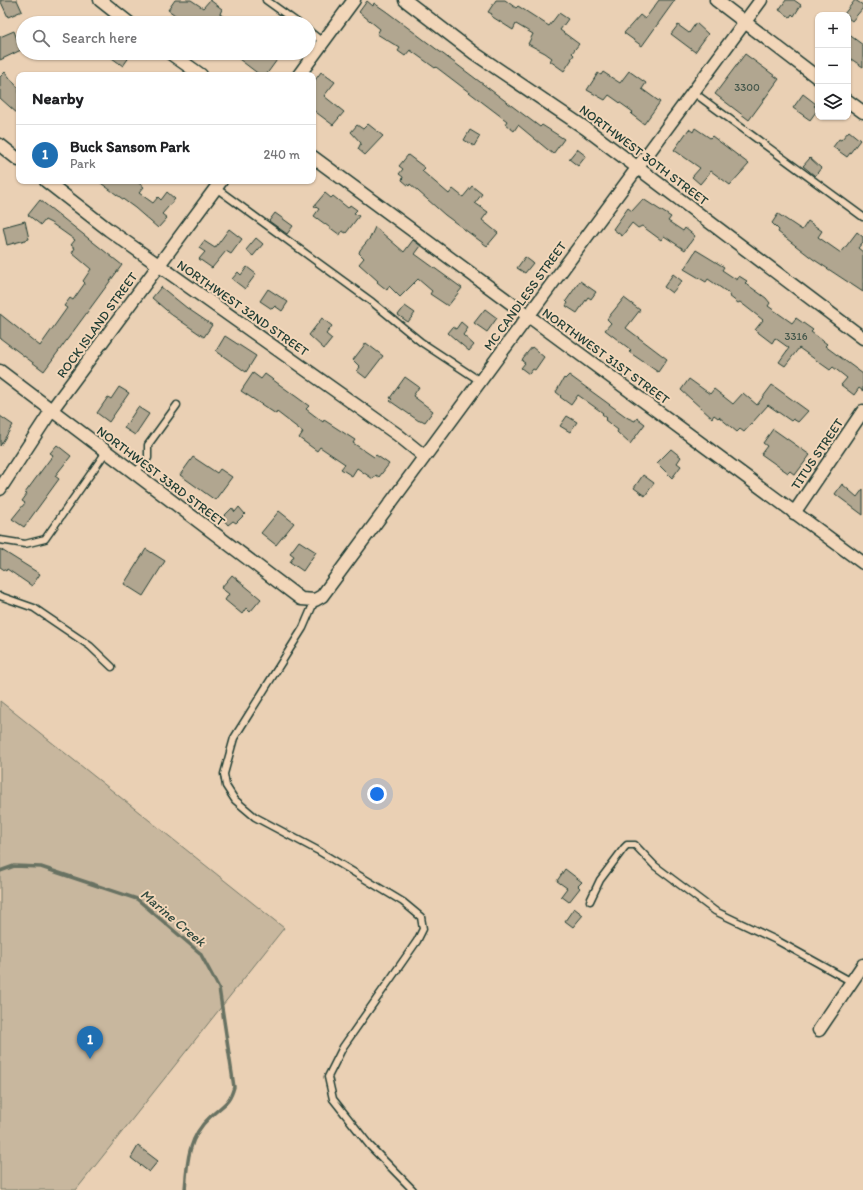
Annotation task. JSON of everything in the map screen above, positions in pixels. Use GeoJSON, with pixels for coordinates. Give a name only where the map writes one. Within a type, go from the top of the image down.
{"type":"FeatureCollection","features":[{"type":"Feature","properties":{"kind":"street"},"geometry":{"type":"LineString","coordinates":[[100,0],[120,16]]}},
{"type":"Feature","properties":{"kind":"street"},"geometry":{"type":"LineString","coordinates":[[316,52],[354,0]]}},
{"type":"Feature","properties":{"kind":"street","name":"NORTHWEST 30TH STREET"},"geometry":{"type":"LineString","coordinates":[[405,0],[474,53],[585,128],[638,167],[863,338]]}},
{"type":"Feature","properties":{"kind":"street"},"geometry":{"type":"LineString","coordinates":[[716,0],[815,76]]}},
{"type":"Feature","properties":{"kind":"street","name":"MC CANDLESS STREET"},"geometry":{"type":"LineString","coordinates":[[311,600],[322,596],[761,0]]}},
{"type":"Feature","properties":{"kind":"street"},"geometry":{"type":"LineString","coordinates":[[180,60],[197,72]]}},
{"type":"Feature","properties":{"kind":"street"},"geometry":{"type":"LineString","coordinates":[[301,72],[310,60]]}},
{"type":"Feature","properties":{"kind":"street"},"geometry":{"type":"LineString","coordinates":[[851,103],[863,112]]}},
{"type":"Feature","properties":{"kind":"street"},"geometry":{"type":"LineString","coordinates":[[0,145],[16,158]]}},
{"type":"Feature","properties":{"kind":"street","name":"NORTHWEST 31ST STREET"},"geometry":{"type":"LineString","coordinates":[[316,159],[863,563]]}},
{"type":"Feature","properties":{"kind":"street","name":"NORTHWEST 32ND STREET"},"geometry":{"type":"LineString","coordinates":[[50,184],[159,265],[398,435],[424,456]]}},
{"type":"Feature","properties":{"kind":"street","name":"ROCK ISLAND STREET"},"geometry":{"type":"LineString","coordinates":[[0,489],[51,411],[218,184]]}},
{"type":"Feature","properties":{"kind":"street","name":"NORTHWEST 33RD STREET"},"geometry":{"type":"LineString","coordinates":[[0,371],[300,599],[311,600]]}},
{"type":"Feature","properties":{"kind":"street","name":"TITUS STREET"},"geometry":{"type":"LineString","coordinates":[[794,512],[863,411]]}},
{"type":"Feature","properties":{"kind":"street"},"geometry":{"type":"LineString","coordinates":[[819,1030],[863,965]]}},
{"type":"Feature","properties":{"kind":"lane"},"geometry":{"type":"LineString","coordinates":[[266,0],[288,16]]}},
{"type":"Feature","properties":{"kind":"lane"},"geometry":{"type":"LineString","coordinates":[[316,36],[323,42]]}},
{"type":"Feature","properties":{"kind":"lane"},"geometry":{"type":"LineString","coordinates":[[693,92],[863,217]]}},
{"type":"Feature","properties":{"kind":"lane"},"geometry":{"type":"LineString","coordinates":[[218,184],[372,302],[421,342],[480,381]]}},
{"type":"Feature","properties":{"kind":"lane"},"geometry":{"type":"LineString","coordinates":[[134,474],[148,458],[148,445],[177,405]]}},
{"type":"Feature","properties":{"kind":"lane"},"geometry":{"type":"LineString","coordinates":[[0,540],[25,544],[45,539],[106,452]]}},
{"type":"Feature","properties":{"kind":"lane"},"geometry":{"type":"LineString","coordinates":[[0,596],[40,611],[90,646],[112,666]]}},
{"type":"Feature","properties":{"kind":"lane"},"geometry":{"type":"LineString","coordinates":[[311,600],[303,628],[234,738],[224,774],[226,786],[235,800],[255,817],[317,850],[404,902],[421,917],[423,929],[417,941],[343,1047],[328,1077],[333,1099],[370,1146],[413,1190]]}},
{"type":"Feature","properties":{"kind":"lane"},"geometry":{"type":"LineString","coordinates":[[590,901],[600,880],[624,848],[627,845],[636,845],[655,866],[715,911],[791,948],[852,982]]}},
{"type":"Feature","properties":{"kind":"shaded area"},"geometry":{"type":"Polygon","coordinates":[[[0,701],[284,928],[76,1190],[0,1190],[0,701]]]}},
{"type":"Feature","properties":{"kind":"building"},"geometry":{"type":"Polygon","coordinates":[[[0,0],[17,0],[22,11],[8,17],[0,0]]]}},
{"type":"Feature","properties":{"kind":"building"},"geometry":{"type":"Polygon","coordinates":[[[175,0],[191,0],[203,8],[210,0],[222,9],[220,14],[223,16],[176,16],[168,10],[175,0]]]}},
{"type":"Feature","properties":{"kind":"building"},"geometry":{"type":"Polygon","coordinates":[[[496,0],[505,0],[516,8],[518,6],[549,26],[559,13],[568,19],[560,30],[579,44],[572,53],[574,55],[564,71],[550,61],[552,58],[528,44],[533,34],[516,24],[513,30],[491,16],[492,14],[488,12],[496,0]]]}},
{"type":"Feature","properties":{"kind":"building"},"geometry":{"type":"Polygon","coordinates":[[[659,0],[675,0],[642,46],[624,33],[640,15],[645,19],[659,0]]]}},
{"type":"Feature","properties":{"kind":"building"},"geometry":{"type":"Polygon","coordinates":[[[786,0],[794,0],[801,5],[794,16],[792,14],[790,17],[779,10],[786,0]]]}},
{"type":"Feature","properties":{"kind":"building"},"geometry":{"type":"Polygon","coordinates":[[[855,0],[863,5],[863,8],[852,21],[851,12],[846,12],[855,0]]]}},
{"type":"Feature","properties":{"kind":"building"},"geometry":{"type":"Polygon","coordinates":[[[367,1],[373,6],[374,3],[387,12],[540,127],[542,125],[564,139],[553,154],[518,125],[514,131],[505,124],[507,121],[436,67],[435,68],[410,50],[405,56],[398,51],[400,48],[377,34],[380,29],[359,12],[367,1]]]}},
{"type":"Feature","properties":{"kind":"building"},"geometry":{"type":"Polygon","coordinates":[[[696,23],[708,34],[695,52],[671,34],[678,25],[689,33],[696,23]]]}},
{"type":"Feature","properties":{"kind":"building"},"geometry":{"type":"Polygon","coordinates":[[[14,31],[16,36],[16,52],[0,60],[0,37],[14,31]]]}},
{"type":"Feature","properties":{"kind":"building"},"geometry":{"type":"Polygon","coordinates":[[[851,36],[863,45],[863,67],[851,59],[851,36]]]}},
{"type":"Feature","properties":{"kind":"building"},"geometry":{"type":"Polygon","coordinates":[[[745,54],[779,79],[749,120],[715,94],[745,54]]]}},
{"type":"Feature","properties":{"kind":"building"},"geometry":{"type":"Polygon","coordinates":[[[115,60],[127,60],[123,66],[115,60]]]}},
{"type":"Feature","properties":{"kind":"building"},"geometry":{"type":"Polygon","coordinates":[[[240,60],[277,60],[268,72],[256,72],[240,60]]]}},
{"type":"Feature","properties":{"kind":"building"},"geometry":{"type":"Polygon","coordinates":[[[629,71],[646,83],[642,89],[660,102],[644,124],[631,114],[633,112],[609,95],[605,100],[587,90],[598,73],[601,75],[603,72],[620,83],[629,71]]]}},
{"type":"Feature","properties":{"kind":"building"},"geometry":{"type":"Polygon","coordinates":[[[5,72],[16,85],[16,112],[0,98],[0,77],[5,72]]]}},
{"type":"Feature","properties":{"kind":"building"},"geometry":{"type":"Polygon","coordinates":[[[321,72],[335,82],[324,96],[344,112],[333,125],[316,112],[316,79],[321,72]]]}},
{"type":"Feature","properties":{"kind":"building"},"geometry":{"type":"Polygon","coordinates":[[[803,94],[815,103],[815,113],[810,120],[793,108],[803,94]]]}},
{"type":"Feature","properties":{"kind":"building"},"geometry":{"type":"Polygon","coordinates":[[[368,124],[383,136],[365,155],[358,149],[361,143],[351,132],[357,125],[363,129],[368,124]]]}},
{"type":"Feature","properties":{"kind":"building"},"geometry":{"type":"Polygon","coordinates":[[[695,128],[710,138],[712,136],[749,164],[730,185],[711,171],[700,184],[692,177],[700,168],[674,150],[689,129],[693,132],[695,128]]]}},
{"type":"Feature","properties":{"kind":"building"},"geometry":{"type":"Polygon","coordinates":[[[470,130],[480,136],[474,146],[464,140],[470,130]]]}},
{"type":"Feature","properties":{"kind":"building"},"geometry":{"type":"Polygon","coordinates":[[[849,131],[860,140],[847,157],[833,147],[839,139],[841,140],[849,131]]]}},
{"type":"Feature","properties":{"kind":"building"},"geometry":{"type":"Polygon","coordinates":[[[577,149],[586,156],[578,166],[569,159],[577,149]]]}},
{"type":"Feature","properties":{"kind":"building"},"geometry":{"type":"Polygon","coordinates":[[[408,155],[425,168],[422,171],[449,194],[453,189],[463,197],[472,186],[482,194],[475,203],[488,212],[482,220],[498,233],[487,246],[445,215],[410,184],[409,186],[402,180],[403,177],[399,174],[403,169],[399,166],[408,155]]]}},
{"type":"Feature","properties":{"kind":"building"},"geometry":{"type":"Polygon","coordinates":[[[810,158],[821,168],[815,176],[803,166],[810,158]]]}},
{"type":"Feature","properties":{"kind":"building"},"geometry":{"type":"Polygon","coordinates":[[[102,184],[140,184],[144,187],[139,193],[153,203],[158,197],[161,200],[167,192],[175,199],[162,214],[167,218],[158,228],[135,208],[102,184]]]}},
{"type":"Feature","properties":{"kind":"building"},"geometry":{"type":"Polygon","coordinates":[[[325,193],[331,198],[333,196],[348,208],[350,205],[357,210],[354,213],[359,216],[346,233],[342,231],[340,235],[314,216],[319,209],[314,206],[325,193]]]}},
{"type":"Feature","properties":{"kind":"building"},"geometry":{"type":"Polygon","coordinates":[[[643,199],[671,217],[668,221],[683,231],[685,228],[695,236],[685,250],[664,236],[661,240],[642,226],[638,228],[632,223],[622,236],[613,229],[628,208],[632,211],[643,199]]]}},
{"type":"Feature","properties":{"kind":"building"},"geometry":{"type":"Polygon","coordinates":[[[40,200],[122,265],[44,371],[0,338],[0,314],[40,346],[67,308],[64,306],[70,298],[73,300],[85,283],[83,281],[91,269],[72,253],[75,248],[71,245],[75,240],[51,223],[45,220],[41,225],[28,215],[40,200]]]}},
{"type":"Feature","properties":{"kind":"building"},"geometry":{"type":"Polygon","coordinates":[[[275,213],[293,226],[287,234],[269,221],[275,213]]]}},
{"type":"Feature","properties":{"kind":"building"},"geometry":{"type":"Polygon","coordinates":[[[778,214],[802,230],[808,221],[822,231],[818,237],[841,253],[857,232],[863,237],[863,242],[858,248],[863,252],[863,292],[813,259],[778,232],[779,230],[772,223],[778,214]]]}},
{"type":"Feature","properties":{"kind":"building"},"geometry":{"type":"Polygon","coordinates":[[[25,221],[29,239],[7,245],[3,227],[25,221]]]}},
{"type":"Feature","properties":{"kind":"building"},"geometry":{"type":"Polygon","coordinates":[[[375,227],[404,252],[413,240],[421,246],[415,254],[462,288],[448,306],[430,294],[432,291],[418,279],[400,297],[389,286],[387,290],[377,282],[378,281],[359,264],[364,258],[359,253],[360,250],[370,238],[375,227]]]}},
{"type":"Feature","properties":{"kind":"building"},"geometry":{"type":"Polygon","coordinates":[[[229,229],[242,239],[231,254],[226,251],[212,268],[199,259],[205,252],[199,248],[204,241],[215,248],[229,229]]]}},
{"type":"Feature","properties":{"kind":"building"},"geometry":{"type":"Polygon","coordinates":[[[256,238],[263,244],[253,256],[246,250],[256,238]]]}},
{"type":"Feature","properties":{"kind":"building"},"geometry":{"type":"Polygon","coordinates":[[[696,250],[724,267],[722,270],[737,280],[739,276],[747,281],[745,283],[766,298],[770,303],[768,306],[792,323],[796,318],[813,330],[811,332],[827,344],[825,346],[863,374],[863,391],[859,388],[854,395],[841,385],[847,378],[833,367],[830,370],[799,348],[785,366],[779,362],[789,348],[775,338],[772,343],[755,330],[763,320],[740,302],[738,303],[729,296],[730,294],[708,279],[706,282],[684,269],[696,250]]]}},
{"type":"Feature","properties":{"kind":"building"},"geometry":{"type":"Polygon","coordinates":[[[525,257],[533,263],[525,273],[517,268],[525,257]]]}},
{"type":"Feature","properties":{"kind":"building"},"geometry":{"type":"Polygon","coordinates":[[[247,267],[256,274],[245,289],[232,279],[238,272],[241,275],[247,267]]]}},
{"type":"Feature","properties":{"kind":"building"},"geometry":{"type":"Polygon","coordinates":[[[673,274],[682,281],[672,293],[664,287],[673,274]]]}},
{"type":"Feature","properties":{"kind":"building"},"geometry":{"type":"Polygon","coordinates":[[[580,281],[596,292],[591,299],[588,297],[577,313],[566,306],[568,303],[566,301],[580,281]]]}},
{"type":"Feature","properties":{"kind":"building"},"geometry":{"type":"Polygon","coordinates":[[[161,287],[187,308],[212,325],[204,337],[172,315],[152,298],[161,287]]]}},
{"type":"Feature","properties":{"kind":"building"},"geometry":{"type":"Polygon","coordinates":[[[268,289],[288,302],[282,311],[275,306],[272,309],[260,301],[268,289]]]}},
{"type":"Feature","properties":{"kind":"building"},"geometry":{"type":"Polygon","coordinates":[[[624,298],[640,310],[626,328],[667,359],[658,372],[629,352],[631,350],[605,330],[611,323],[607,319],[624,298]]]}},
{"type":"Feature","properties":{"kind":"building"},"geometry":{"type":"Polygon","coordinates":[[[405,306],[415,313],[408,322],[398,315],[405,306]]]}},
{"type":"Feature","properties":{"kind":"building"},"geometry":{"type":"Polygon","coordinates":[[[485,309],[497,318],[487,332],[474,323],[485,309]]]}},
{"type":"Feature","properties":{"kind":"building"},"geometry":{"type":"Polygon","coordinates":[[[322,318],[332,326],[326,334],[332,339],[324,349],[309,335],[322,318]]]}},
{"type":"Feature","properties":{"kind":"building"},"geometry":{"type":"Polygon","coordinates":[[[461,322],[468,328],[463,335],[474,345],[469,351],[448,333],[453,327],[456,329],[461,322]]]}},
{"type":"Feature","properties":{"kind":"building"},"geometry":{"type":"Polygon","coordinates":[[[225,336],[256,356],[246,372],[216,351],[225,336]]]}},
{"type":"Feature","properties":{"kind":"building"},"geometry":{"type":"Polygon","coordinates":[[[366,343],[383,356],[366,378],[357,371],[360,367],[353,360],[366,343]]]}},
{"type":"Feature","properties":{"kind":"building"},"geometry":{"type":"Polygon","coordinates":[[[532,347],[544,357],[535,370],[533,369],[529,374],[521,368],[525,363],[522,361],[523,358],[532,347]]]}},
{"type":"Feature","properties":{"kind":"building"},"geometry":{"type":"Polygon","coordinates":[[[253,373],[261,379],[265,374],[309,406],[306,409],[323,422],[324,420],[355,440],[353,443],[374,457],[376,455],[389,464],[379,477],[376,475],[373,479],[357,468],[352,476],[341,469],[345,464],[320,447],[317,451],[299,438],[303,432],[277,412],[276,414],[241,391],[253,373]]]}},
{"type":"Feature","properties":{"kind":"building"},"geometry":{"type":"Polygon","coordinates":[[[569,375],[628,418],[635,421],[637,418],[645,424],[630,444],[617,432],[618,430],[605,420],[607,418],[602,414],[603,413],[578,395],[571,405],[560,397],[561,396],[556,392],[564,378],[565,379],[569,375]]]}},
{"type":"Feature","properties":{"kind":"building"},"geometry":{"type":"Polygon","coordinates":[[[405,377],[419,387],[413,396],[433,411],[425,422],[421,420],[419,421],[390,401],[392,399],[390,398],[405,377]]]}},
{"type":"Feature","properties":{"kind":"building"},"geometry":{"type":"Polygon","coordinates":[[[689,379],[710,394],[714,389],[733,404],[743,393],[757,405],[772,385],[808,411],[798,422],[793,419],[791,421],[768,405],[744,432],[740,429],[737,432],[719,417],[718,418],[714,415],[712,418],[681,390],[689,379]]]}},
{"type":"Feature","properties":{"kind":"building"},"geometry":{"type":"Polygon","coordinates":[[[119,387],[129,393],[109,422],[97,413],[108,397],[111,399],[119,387]]]}},
{"type":"Feature","properties":{"kind":"building"},"geometry":{"type":"Polygon","coordinates":[[[138,407],[149,414],[135,435],[124,428],[138,407]]]}},
{"type":"Feature","properties":{"kind":"building"},"geometry":{"type":"Polygon","coordinates":[[[0,416],[13,425],[0,446],[0,416]]]}},
{"type":"Feature","properties":{"kind":"building"},"geometry":{"type":"Polygon","coordinates":[[[567,416],[577,422],[570,432],[560,426],[567,416]]]}},
{"type":"Feature","properties":{"kind":"building"},"geometry":{"type":"Polygon","coordinates":[[[773,429],[810,455],[795,475],[790,471],[788,473],[761,454],[767,446],[763,443],[773,429]]]}},
{"type":"Feature","properties":{"kind":"building"},"geometry":{"type":"Polygon","coordinates":[[[57,445],[71,456],[55,476],[59,479],[24,527],[12,519],[25,503],[22,501],[27,494],[25,493],[53,455],[50,453],[57,445]]]}},
{"type":"Feature","properties":{"kind":"building"},"geometry":{"type":"Polygon","coordinates":[[[671,449],[681,457],[677,463],[681,466],[672,478],[657,463],[671,449]]]}},
{"type":"Feature","properties":{"kind":"building"},"geometry":{"type":"Polygon","coordinates":[[[193,457],[217,473],[220,469],[232,477],[215,500],[180,475],[193,457]]]}},
{"type":"Feature","properties":{"kind":"building"},"geometry":{"type":"Polygon","coordinates":[[[643,475],[654,483],[645,496],[634,488],[643,475]]]}},
{"type":"Feature","properties":{"kind":"building"},"geometry":{"type":"Polygon","coordinates":[[[842,484],[857,497],[863,489],[863,515],[835,494],[842,484]]]}},
{"type":"Feature","properties":{"kind":"building"},"geometry":{"type":"Polygon","coordinates":[[[239,507],[245,514],[236,523],[233,521],[228,525],[222,518],[232,508],[235,512],[239,507]]]}},
{"type":"Feature","properties":{"kind":"building"},"geometry":{"type":"Polygon","coordinates":[[[279,511],[294,523],[276,545],[261,533],[279,511]]]}},
{"type":"Feature","properties":{"kind":"building"},"geometry":{"type":"Polygon","coordinates":[[[299,541],[316,552],[303,571],[290,562],[294,556],[290,553],[299,541]]]}},
{"type":"Feature","properties":{"kind":"building"},"geometry":{"type":"Polygon","coordinates":[[[0,549],[40,574],[32,586],[7,569],[6,571],[0,567],[0,549]]]}},
{"type":"Feature","properties":{"kind":"building"},"geometry":{"type":"Polygon","coordinates":[[[146,549],[165,561],[143,596],[124,584],[146,549]]]}},
{"type":"Feature","properties":{"kind":"building"},"geometry":{"type":"Polygon","coordinates":[[[232,575],[261,599],[250,612],[246,608],[242,614],[225,600],[229,594],[221,588],[232,575]]]}},
{"type":"Feature","properties":{"kind":"building"},"geometry":{"type":"Polygon","coordinates":[[[565,869],[582,882],[578,886],[580,888],[569,902],[561,896],[567,888],[557,881],[565,869]]]}},
{"type":"Feature","properties":{"kind":"building"},"geometry":{"type":"Polygon","coordinates":[[[574,908],[583,915],[573,927],[565,921],[574,908]]]}},
{"type":"Feature","properties":{"kind":"building"},"geometry":{"type":"Polygon","coordinates":[[[138,1146],[158,1161],[149,1172],[131,1158],[138,1146]]]}},
{"type":"Feature","properties":{"kind":"waterway","name":"Marine Creek"},"geometry":{"type":"LineString","coordinates":[[0,871],[14,866],[41,867],[137,899],[200,953],[219,988],[234,1087],[228,1101],[210,1117],[197,1133],[190,1150],[185,1190]]}},
{"type":"Feature","properties":{"kind":"place","name":"Buck Sansom Park"},"geometry":{"type":"Point","coordinates":[90,1059]}}]}
